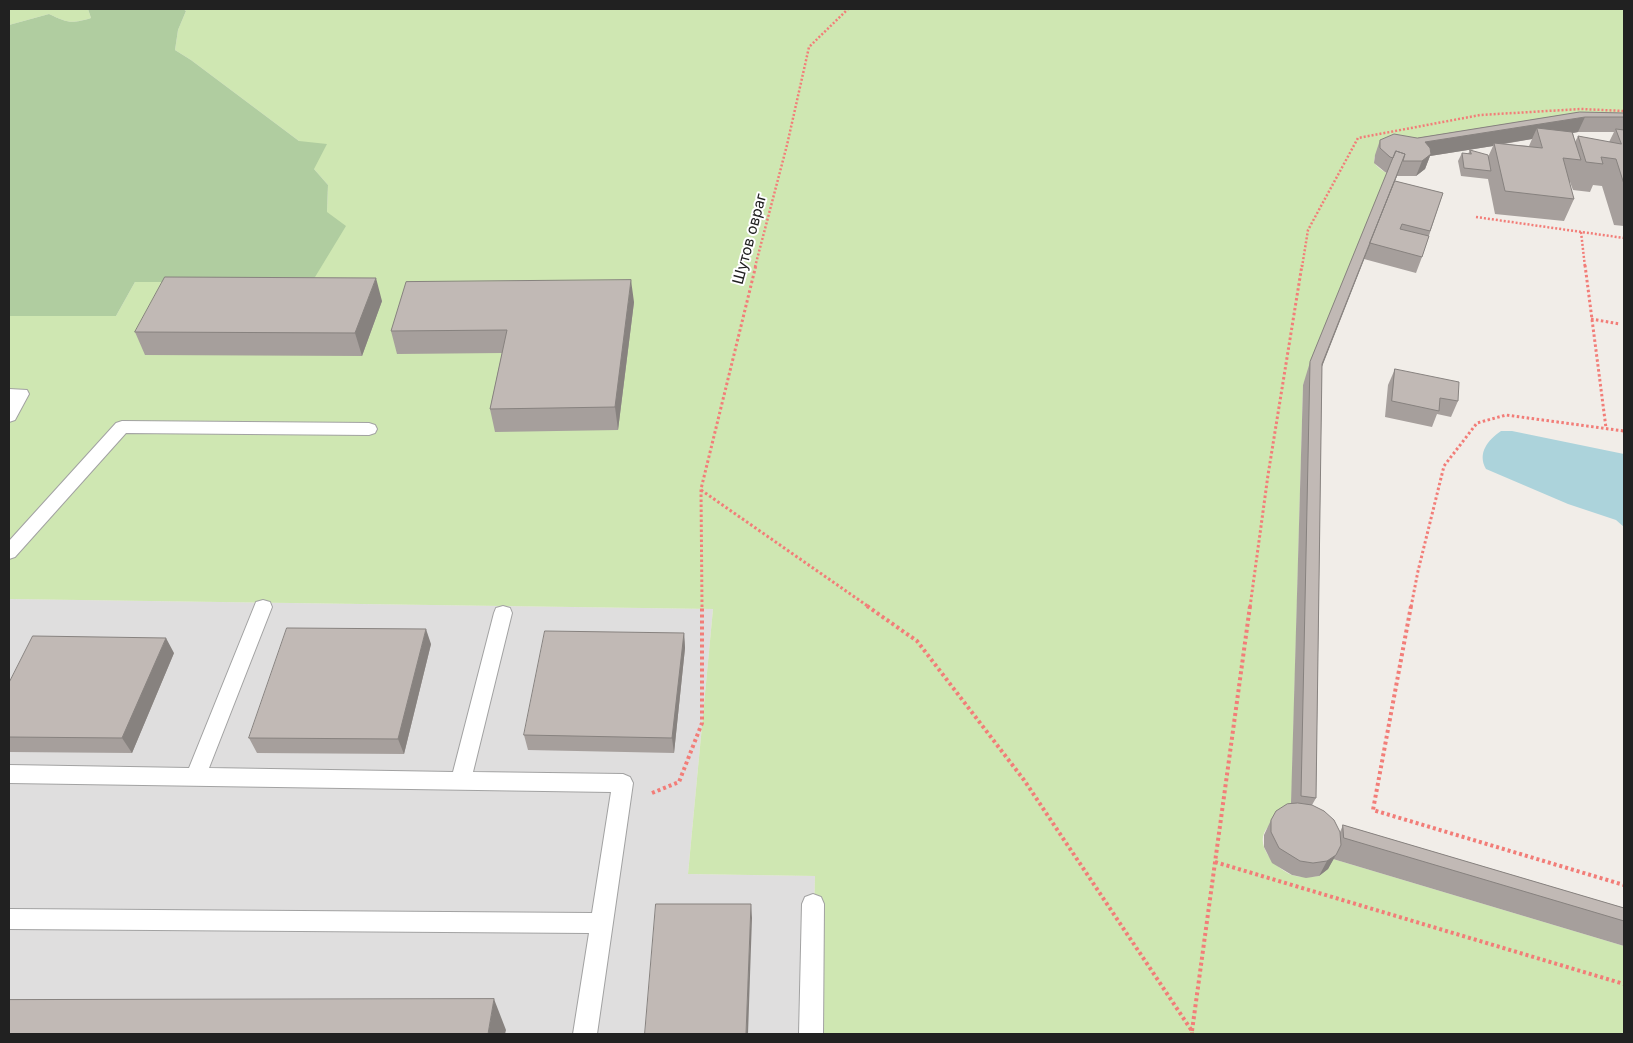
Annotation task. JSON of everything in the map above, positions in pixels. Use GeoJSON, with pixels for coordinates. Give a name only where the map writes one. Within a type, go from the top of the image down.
{"type":"FeatureCollection","features":[{"type":"Feature","properties":{"kind":"lane"},"geometry":{"type":"LineString","coordinates":[[9,394],[21,394],[9,416]]}},
{"type":"Feature","properties":{"kind":"lane"},"geometry":{"type":"LineString","coordinates":[[9,552],[122,427],[369,429]]}},
{"type":"Feature","properties":{"kind":"lane"},"geometry":{"type":"LineString","coordinates":[[196,776],[263,607]]}},
{"type":"Feature","properties":{"kind":"lane"},"geometry":{"type":"LineString","coordinates":[[461,780],[503,613]]}},
{"type":"Feature","properties":{"kind":"lane"},"geometry":{"type":"LineString","coordinates":[[9,774],[622,783],[585,1034]]}},
{"type":"Feature","properties":{"kind":"lane"},"geometry":{"type":"LineString","coordinates":[[811,1034],[813,904]]}},
{"type":"Feature","properties":{"kind":"lane"},"geometry":{"type":"LineString","coordinates":[[9,919],[602,923]]}},
{"type":"Feature","properties":{"kind":"path","name":"Шутов овраг"},"geometry":{"type":"LineString","coordinates":[[619,806],[679,782],[702,724],[700,489],[738,329],[787,145],[809,47],[848,9]]}},
{"type":"Feature","properties":{"kind":"path"},"geometry":{"type":"LineString","coordinates":[[1192,1033],[1268,475],[1308,230],[1358,138],[1480,115],[1581,109],[1624,111]]}},
{"type":"Feature","properties":{"kind":"path"},"geometry":{"type":"LineString","coordinates":[[1476,217],[1624,238]]}},
{"type":"Feature","properties":{"kind":"path"},"geometry":{"type":"LineString","coordinates":[[1581,232],[1606,428]]}},
{"type":"Feature","properties":{"kind":"path"},"geometry":{"type":"LineString","coordinates":[[1591,319],[1620,324]]}},
{"type":"Feature","properties":{"kind":"path"},"geometry":{"type":"LineString","coordinates":[[1624,431],[1506,415],[1476,423],[1444,466],[1418,572],[1373,810],[1624,885]]}},
{"type":"Feature","properties":{"kind":"path"},"geometry":{"type":"LineString","coordinates":[[700,489],[917,641],[1024,780],[1192,1033]]}},
{"type":"Feature","properties":{"kind":"path"},"geometry":{"type":"LineString","coordinates":[[1215,862],[1624,984]]}},
{"type":"Feature","properties":{"kind":"shaded area"},"geometry":{"type":"Polygon","coordinates":[[[9,599],[713,609],[688,874],[815,876],[811,1034],[9,1034],[9,599]]]}},
{"type":"Feature","properties":{"kind":"green space"},"geometry":{"type":"Polygon","coordinates":[[[9,9],[88,9],[91,18],[70,22],[49,14],[9,25],[9,9]]]}},
{"type":"Feature","properties":{"kind":"green space"},"geometry":{"type":"Polygon","coordinates":[[[88,9],[183,9],[186,11],[178,30],[175,50],[299,141],[327,144],[314,169],[328,185],[327,212],[346,226],[312,282],[135,282],[116,316],[9,316],[9,25],[49,14],[65,21],[79,21],[91,18],[88,9]]]}},
{"type":"Feature","properties":{"kind":"green space"},"geometry":{"type":"Polygon","coordinates":[[[183,9],[1624,9],[1624,128],[1573,127],[1377,153],[1375,157],[1376,165],[1388,174],[1303,385],[1291,817],[1269,826],[1264,833],[1263,840],[1268,855],[1279,867],[1292,875],[1302,877],[1319,876],[1333,859],[1624,946],[1624,1034],[811,1034],[815,876],[688,874],[713,609],[9,599],[9,416],[21,394],[9,394],[9,316],[116,316],[135,282],[312,281],[327,212],[328,185],[314,169],[299,141],[175,50],[178,30],[186,11],[183,9]]]}},
{"type":"Feature","properties":{"kind":"water"},"geometry":{"type":"Polygon","coordinates":[[[1501,431],[1512,431],[1624,454],[1624,527],[1616,520],[1568,504],[1486,469],[1483,452],[1492,438],[1501,431]]]}},
{"type":"Feature","properties":{"kind":"building"},"geometry":{"type":"Polygon","coordinates":[[[1580,112],[1624,113],[1624,117],[1585,117],[1425,142],[1430,148],[1431,154],[1422,161],[1403,161],[1405,154],[1396,151],[1393,158],[1380,148],[1380,140],[1394,134],[1417,138],[1580,112]]]}},
{"type":"Feature","properties":{"kind":"building"},"geometry":{"type":"Polygon","coordinates":[[[1537,128],[1572,132],[1581,160],[1563,158],[1574,199],[1505,191],[1494,143],[1542,148],[1537,128]]]}},
{"type":"Feature","properties":{"kind":"building"},"geometry":{"type":"Polygon","coordinates":[[[1616,129],[1624,130],[1624,184],[1616,159],[1601,157],[1603,164],[1586,162],[1578,136],[1621,144],[1616,129]]]}},
{"type":"Feature","properties":{"kind":"building"},"geometry":{"type":"Polygon","coordinates":[[[1470,150],[1488,155],[1491,171],[1464,168],[1462,153],[1471,154],[1470,150]]]}},
{"type":"Feature","properties":{"kind":"building"},"geometry":{"type":"Polygon","coordinates":[[[1396,151],[1405,154],[1322,364],[1316,798],[1301,796],[1310,362],[1396,151]]]}},
{"type":"Feature","properties":{"kind":"building"},"geometry":{"type":"Polygon","coordinates":[[[1395,181],[1443,193],[1430,231],[1402,224],[1400,229],[1429,236],[1422,257],[1370,243],[1395,181]]]}},
{"type":"Feature","properties":{"kind":"building"},"geometry":{"type":"Polygon","coordinates":[[[165,277],[376,278],[355,333],[135,332],[165,277]]]}},
{"type":"Feature","properties":{"kind":"building"},"geometry":{"type":"Polygon","coordinates":[[[631,280],[615,407],[490,409],[507,330],[391,331],[406,282],[631,280]]]}},
{"type":"Feature","properties":{"kind":"building"},"geometry":{"type":"Polygon","coordinates":[[[1395,369],[1459,382],[1458,401],[1440,398],[1439,411],[1392,401],[1395,369]]]}},
{"type":"Feature","properties":{"kind":"building"},"geometry":{"type":"Polygon","coordinates":[[[287,628],[426,629],[398,739],[249,738],[287,628]]]}},
{"type":"Feature","properties":{"kind":"building"},"geometry":{"type":"Polygon","coordinates":[[[545,631],[684,633],[672,738],[524,735],[545,631]]]}},
{"type":"Feature","properties":{"kind":"building"},"geometry":{"type":"Polygon","coordinates":[[[33,636],[166,638],[122,738],[9,737],[9,683],[33,636]]]}},
{"type":"Feature","properties":{"kind":"building"},"geometry":{"type":"Polygon","coordinates":[[[1287,804],[1312,805],[1324,811],[1334,820],[1340,832],[1341,845],[1336,855],[1327,861],[1313,863],[1300,861],[1279,848],[1271,832],[1271,820],[1276,811],[1287,804]]]}},
{"type":"Feature","properties":{"kind":"building"},"geometry":{"type":"Polygon","coordinates":[[[1343,825],[1624,908],[1624,921],[1344,838],[1343,825]]]}},
{"type":"Feature","properties":{"kind":"building"},"geometry":{"type":"Polygon","coordinates":[[[656,904],[751,904],[746,1034],[645,1034],[656,904]]]}},
{"type":"Feature","properties":{"kind":"building"},"geometry":{"type":"Polygon","coordinates":[[[494,999],[488,1034],[9,1034],[9,1000],[494,999]]]}}]}
